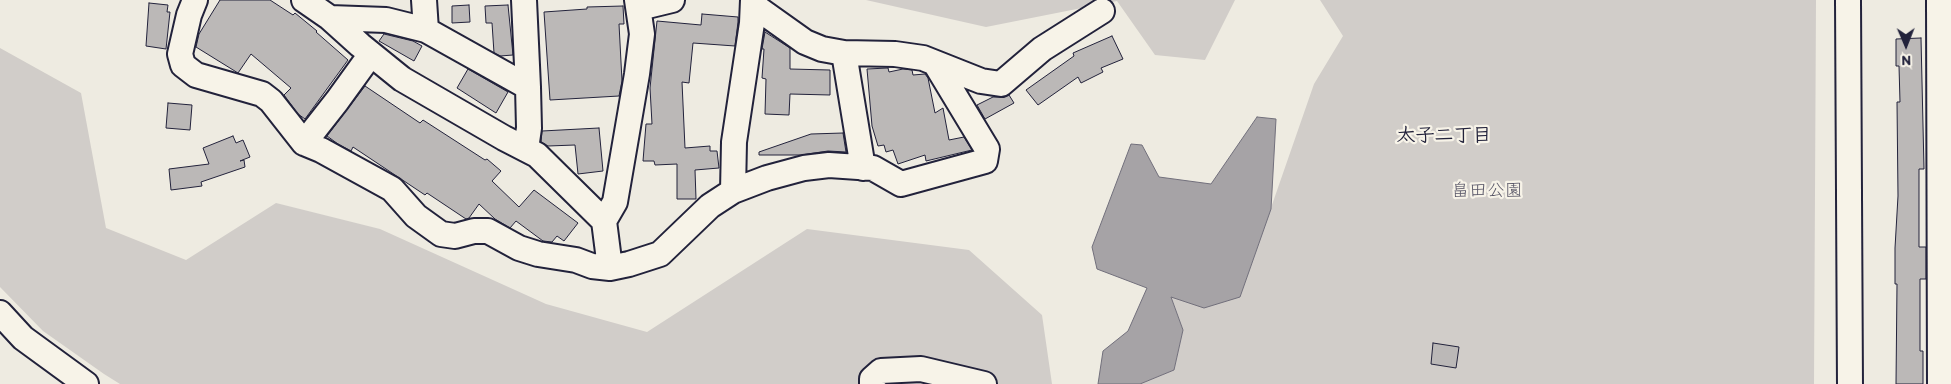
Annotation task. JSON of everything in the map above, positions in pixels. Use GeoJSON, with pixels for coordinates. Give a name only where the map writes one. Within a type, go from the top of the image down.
{"type":"FeatureCollection","features":[{"type":"Feature","properties":{"kind":"street"},"geometry":{"type":"LineString","coordinates":[[195,0],[189,15],[180,54],[183,65],[196,75],[262,94],[271,101],[304,143],[321,150],[392,190],[416,216],[441,234],[455,236],[474,231],[488,231],[519,248],[538,254],[610,268],[660,254],[710,206],[733,191],[767,178],[804,168],[829,165],[873,168],[901,184],[985,161],[987,149],[935,63]]}},
{"type":"Feature","properties":{"kind":"street"},"geometry":{"type":"LineString","coordinates":[[304,0],[330,18],[402,79],[537,155],[604,222]]}},
{"type":"Feature","properties":{"kind":"street"},"geometry":{"type":"LineString","coordinates":[[424,0],[426,30]]}},
{"type":"Feature","properties":{"kind":"street"},"geometry":{"type":"LineString","coordinates":[[524,0],[529,128],[526,149]]}},
{"type":"Feature","properties":{"kind":"street"},"geometry":{"type":"LineString","coordinates":[[610,268],[604,222],[615,202],[637,74],[642,34],[638,4],[672,0]]}},
{"type":"Feature","properties":{"kind":"street"},"geometry":{"type":"LineString","coordinates":[[1848,0],[1850,384]]}},
{"type":"Feature","properties":{"kind":"street"},"geometry":{"type":"LineString","coordinates":[[1939,0],[1945,115],[1940,384]]}},
{"type":"Feature","properties":{"kind":"street"},"geometry":{"type":"LineString","coordinates":[[753,2],[805,42],[822,49],[844,53],[895,54],[923,58],[981,81],[1001,84],[1042,49],[1102,10]]}},
{"type":"Feature","properties":{"kind":"street"},"geometry":{"type":"LineString","coordinates":[[733,191],[734,142],[750,41],[753,2]]}},
{"type":"Feature","properties":{"kind":"street"},"geometry":{"type":"LineString","coordinates":[[330,18],[386,20],[426,30],[528,87]]}},
{"type":"Feature","properties":{"kind":"street"},"geometry":{"type":"LineString","coordinates":[[844,53],[863,168]]}},
{"type":"Feature","properties":{"kind":"street"},"geometry":{"type":"LineString","coordinates":[[304,143],[371,54]]}},
{"type":"Feature","properties":{"kind":"street"},"geometry":{"type":"LineString","coordinates":[[0,313],[23,338],[86,384]]}},
{"type":"Feature","properties":{"kind":"street"},"geometry":{"type":"LineString","coordinates":[[0,340],[23,338]]}},
{"type":"Feature","properties":{"kind":"street"},"geometry":{"type":"LineString","coordinates":[[872,384],[872,380],[881,371],[922,369],[984,384]]}},
{"type":"Feature","properties":{"kind":"green space"},"geometry":{"type":"Polygon","coordinates":[[[866,0],[1235,0],[1205,60],[1155,55],[1117,1],[986,27],[866,0]]]}},
{"type":"Feature","properties":{"kind":"green space","name":"畠田公園"},"geometry":{"type":"Polygon","coordinates":[[[1320,0],[1816,0],[1814,384],[1140,384],[1174,370],[1183,330],[1171,296],[1240,297],[1314,84],[1343,36],[1320,0]]]}},
{"type":"Feature","properties":{"kind":"green space"},"geometry":{"type":"Polygon","coordinates":[[[0,48],[81,93],[106,228],[186,260],[276,203],[380,229],[546,304],[647,332],[807,229],[969,250],[1042,315],[1052,384],[120,384],[43,331],[0,287],[0,48]]]}},
{"type":"Feature","properties":{"kind":"shaded area"},"geometry":{"type":"Polygon","coordinates":[[[1257,117],[1276,119],[1271,209],[1240,297],[1204,308],[1171,297],[1183,330],[1174,370],[1140,384],[1098,384],[1103,351],[1128,331],[1147,288],[1097,269],[1092,247],[1131,144],[1142,145],[1159,177],[1211,184],[1257,117]]]}},
{"type":"Feature","properties":{"kind":"building"},"geometry":{"type":"Polygon","coordinates":[[[220,0],[270,0],[293,15],[295,13],[348,60],[305,119],[298,114],[284,95],[291,88],[251,54],[238,73],[196,47],[199,34],[220,0]]]}},
{"type":"Feature","properties":{"kind":"building"},"geometry":{"type":"Polygon","coordinates":[[[149,3],[168,5],[167,12],[170,12],[166,49],[146,46],[149,3]]]}},
{"type":"Feature","properties":{"kind":"building"},"geometry":{"type":"Polygon","coordinates":[[[469,5],[470,22],[452,23],[452,6],[469,5]]]}},
{"type":"Feature","properties":{"kind":"building"},"geometry":{"type":"Polygon","coordinates":[[[508,5],[513,55],[500,56],[494,53],[492,23],[486,23],[485,6],[508,5]]]}},
{"type":"Feature","properties":{"kind":"building"},"geometry":{"type":"Polygon","coordinates":[[[623,6],[624,24],[619,24],[622,81],[619,96],[550,100],[544,12],[587,9],[587,7],[623,6]]]}},
{"type":"Feature","properties":{"kind":"building"},"geometry":{"type":"Polygon","coordinates":[[[702,14],[738,17],[735,46],[693,43],[689,83],[682,82],[685,148],[710,146],[710,151],[717,151],[719,168],[695,170],[696,199],[677,199],[677,164],[655,165],[654,161],[643,161],[646,124],[652,124],[650,88],[657,21],[701,25],[702,14]]]}},
{"type":"Feature","properties":{"kind":"building"},"geometry":{"type":"Polygon","coordinates":[[[765,32],[790,48],[790,69],[830,70],[830,95],[790,94],[789,115],[765,114],[766,79],[762,78],[764,49],[762,49],[765,32]]]}},
{"type":"Feature","properties":{"kind":"building"},"geometry":{"type":"Polygon","coordinates":[[[384,34],[413,41],[422,46],[414,61],[379,41],[384,34]]]}},
{"type":"Feature","properties":{"kind":"building"},"geometry":{"type":"Polygon","coordinates":[[[1112,36],[1123,59],[1101,68],[1103,72],[1081,83],[1078,77],[1038,105],[1026,90],[1074,56],[1073,53],[1112,36]]]}},
{"type":"Feature","properties":{"kind":"building"},"geometry":{"type":"Polygon","coordinates":[[[1921,38],[1924,169],[1919,169],[1919,247],[1926,247],[1926,279],[1920,279],[1920,351],[1923,351],[1923,384],[1896,384],[1897,102],[1900,102],[1899,66],[1896,66],[1896,39],[1921,38]]]}},
{"type":"Feature","properties":{"kind":"building"},"geometry":{"type":"Polygon","coordinates":[[[888,68],[889,72],[903,69],[912,70],[913,75],[925,74],[928,78],[935,113],[943,108],[949,140],[964,137],[972,150],[926,161],[925,155],[898,164],[893,150],[886,152],[884,145],[878,146],[872,126],[867,69],[888,68]]]}},
{"type":"Feature","properties":{"kind":"building"},"geometry":{"type":"Polygon","coordinates":[[[468,69],[508,92],[496,113],[457,88],[468,69]]]}},
{"type":"Feature","properties":{"kind":"building"},"geometry":{"type":"Polygon","coordinates":[[[365,86],[420,123],[423,120],[485,160],[487,159],[501,171],[492,181],[519,207],[534,190],[578,223],[564,241],[557,236],[552,242],[543,241],[516,221],[510,228],[495,219],[479,204],[469,218],[466,219],[427,193],[425,195],[353,147],[351,151],[338,144],[327,136],[365,86]]]}},
{"type":"Feature","properties":{"kind":"building"},"geometry":{"type":"Polygon","coordinates":[[[1009,95],[1014,103],[985,119],[977,105],[993,97],[1009,95]]]}},
{"type":"Feature","properties":{"kind":"building"},"geometry":{"type":"Polygon","coordinates":[[[168,103],[192,105],[190,130],[166,128],[168,103]]]}},
{"type":"Feature","properties":{"kind":"building"},"geometry":{"type":"Polygon","coordinates":[[[599,128],[603,171],[578,174],[575,145],[548,146],[541,142],[542,131],[599,128]]]}},
{"type":"Feature","properties":{"kind":"building"},"geometry":{"type":"Polygon","coordinates":[[[843,133],[846,152],[828,151],[801,155],[759,155],[759,152],[811,134],[843,133]]]}},
{"type":"Feature","properties":{"kind":"building"},"geometry":{"type":"Polygon","coordinates":[[[233,136],[236,143],[243,140],[250,157],[240,161],[244,160],[245,167],[201,182],[202,186],[171,190],[169,169],[209,164],[203,148],[233,136]]]}},
{"type":"Feature","properties":{"kind":"building"},"geometry":{"type":"Polygon","coordinates":[[[1433,343],[1459,347],[1456,368],[1431,364],[1433,343]]]}},
{"type":"Feature","properties":{"kind":"district","name":"太子二丁目"},"geometry":{"type":"Point","coordinates":[1444,136]}}]}
